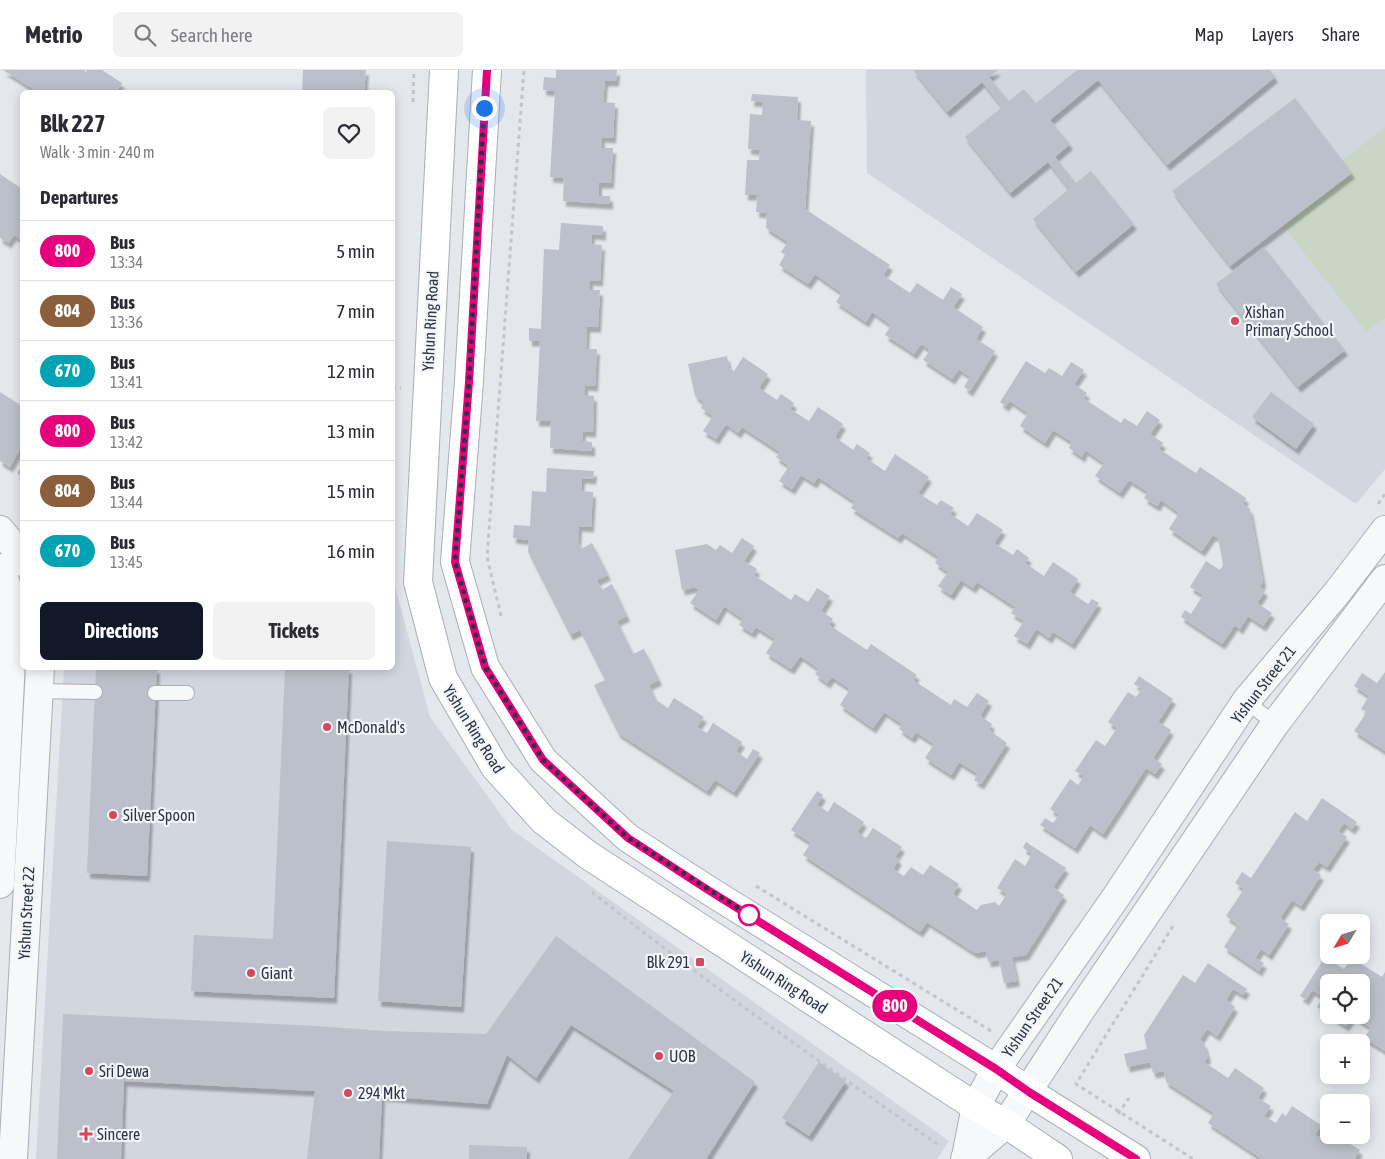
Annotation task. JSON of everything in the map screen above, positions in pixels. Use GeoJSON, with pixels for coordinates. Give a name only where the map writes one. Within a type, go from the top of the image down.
{"type":"FeatureCollection","features":[{"type":"Feature","properties":{"kind":"main road","name":"Yishun Ring Road"},"geometry":{"type":"LineString","coordinates":[[444,70],[418,582],[443,678],[495,767],[544,821],[588,855],[1058,1159]]}},
{"type":"Feature","properties":{"kind":"main road"},"geometry":{"type":"LineString","coordinates":[[487,70],[470,372],[455,562],[485,667],[543,760],[628,838],[1136,1159]]}},
{"type":"Feature","properties":{"kind":"street"},"geometry":{"type":"LineString","coordinates":[[0,530],[15,548],[20,558]]}},
{"type":"Feature","properties":{"kind":"street","name":"Yishun Street 21"},"geometry":{"type":"LineString","coordinates":[[958,1154],[976,1106],[996,1069],[1116,897],[1246,701],[1336,594],[1385,530]]}},
{"type":"Feature","properties":{"kind":"street","name":"Yishun Street 22"},"geometry":{"type":"LineString","coordinates":[[0,568],[11,598],[12,620],[0,884]]}},
{"type":"Feature","properties":{"kind":"street","name":"Yishun Street 21"},"geometry":{"type":"LineString","coordinates":[[958,1154],[1006,1124],[1029,1092],[1076,1017],[1275,724],[1385,579]]}},
{"type":"Feature","properties":{"kind":"street","name":"Yishun Street 22"},"geometry":{"type":"LineString","coordinates":[[13,1159],[39,679]]}},
{"type":"Feature","properties":{"kind":"lane"},"geometry":{"type":"LineString","coordinates":[[39,679],[95,692]]}},
{"type":"Feature","properties":{"kind":"lane"},"geometry":{"type":"LineString","coordinates":[[156,693],[187,693]]}},
{"type":"Feature","properties":{"kind":"lane"},"geometry":{"type":"LineString","coordinates":[[1246,701],[1275,724]]}},
{"type":"Feature","properties":{"kind":"path"},"geometry":{"type":"LineString","coordinates":[[413,109],[414,70]]}},
{"type":"Feature","properties":{"kind":"path"},"geometry":{"type":"LineString","coordinates":[[502,620],[487,557],[524,70]]}},
{"type":"Feature","properties":{"kind":"path"},"geometry":{"type":"LineString","coordinates":[[395,388],[404,388]]}},
{"type":"Feature","properties":{"kind":"path"},"geometry":{"type":"LineString","coordinates":[[592,892],[644,934],[752,1014],[958,1154]]}},
{"type":"Feature","properties":{"kind":"path"},"geometry":{"type":"LineString","coordinates":[[773,895],[997,1034]]}},
{"type":"Feature","properties":{"kind":"path"},"geometry":{"type":"LineString","coordinates":[[1076,1084],[1192,1159]]}},
{"type":"Feature","properties":{"kind":"path"},"geometry":{"type":"LineString","coordinates":[[1120,1112],[1129,1098]]}},
{"type":"Feature","properties":{"kind":"shaded area","name":"Xishan Primary School"},"geometry":{"type":"Polygon","coordinates":[[[866,70],[1385,70],[1385,469],[1356,504],[867,173],[866,70]]]}},
{"type":"Feature","properties":{"kind":"shaded area"},"geometry":{"type":"Polygon","coordinates":[[[395,586],[430,717],[512,830],[949,1141],[937,1159],[36,1159],[64,670],[395,670],[395,586]]]}},
{"type":"Feature","properties":{"kind":"green space"},"geometry":{"type":"Polygon","coordinates":[[[1385,127],[1385,318],[1366,332],[1274,214],[1385,127]]]}},
{"type":"Feature","properties":{"kind":"building"},"geometry":{"type":"Polygon","coordinates":[[[3,70],[84,70],[86,72],[87,70],[102,70],[122,83],[118,90],[35,90],[3,70]]]}},
{"type":"Feature","properties":{"kind":"building"},"geometry":{"type":"Polygon","coordinates":[[[303,70],[366,70],[364,90],[302,90],[303,70]]]}},
{"type":"Feature","properties":{"kind":"building"},"geometry":{"type":"Polygon","coordinates":[[[556,70],[617,70],[616,81],[605,81],[603,102],[615,103],[613,138],[602,137],[601,148],[613,148],[611,183],[599,183],[599,196],[610,196],[610,204],[563,201],[564,178],[550,177],[555,91],[543,90],[544,77],[556,78],[556,70]]]}},
{"type":"Feature","properties":{"kind":"building"},"geometry":{"type":"Polygon","coordinates":[[[913,70],[998,70],[989,77],[1009,101],[1024,89],[1036,103],[1077,70],[1270,70],[1275,77],[1167,165],[1098,80],[1050,120],[1070,144],[1055,157],[1076,183],[1091,171],[1134,224],[1076,272],[1033,219],[1069,189],[1048,162],[1010,193],[965,137],[1002,107],[982,82],[947,112],[913,70]]]}},
{"type":"Feature","properties":{"kind":"building"},"geometry":{"type":"Polygon","coordinates":[[[752,94],[798,97],[797,120],[811,121],[805,209],[890,265],[883,275],[910,293],[917,283],[943,300],[951,287],[962,294],[953,307],[983,327],[976,339],[995,351],[970,391],[964,387],[970,377],[959,369],[952,379],[923,360],[930,350],[921,344],[914,354],[885,335],[891,325],[872,312],[866,322],[836,302],[842,293],[815,274],[808,284],[779,265],[785,255],[781,252],[788,242],[766,228],[767,213],[756,212],[757,195],[745,195],[747,160],[759,160],[760,150],[748,149],[750,114],[762,115],[763,102],[751,101],[752,94]]]}},
{"type":"Feature","properties":{"kind":"building"},"geometry":{"type":"Polygon","coordinates":[[[1295,98],[1352,173],[1230,266],[1172,191],[1295,98]]]}},
{"type":"Feature","properties":{"kind":"building"},"geometry":{"type":"Polygon","coordinates":[[[0,174],[20,188],[20,240],[14,235],[8,243],[0,238],[0,174]]]}},
{"type":"Feature","properties":{"kind":"building"},"geometry":{"type":"Polygon","coordinates":[[[561,223],[603,226],[603,235],[592,234],[591,244],[602,245],[600,281],[590,280],[590,290],[600,290],[598,327],[587,327],[586,349],[597,349],[595,386],[585,385],[585,395],[594,396],[593,432],[583,431],[582,441],[592,442],[592,451],[550,448],[551,421],[536,421],[540,341],[529,341],[529,328],[541,329],[544,249],[559,250],[561,223]]]}},
{"type":"Feature","properties":{"kind":"building"},"geometry":{"type":"Polygon","coordinates":[[[1264,247],[1345,350],[1298,387],[1216,284],[1264,247]]]}},
{"type":"Feature","properties":{"kind":"building"},"geometry":{"type":"Polygon","coordinates":[[[727,356],[729,368],[734,371],[743,357],[768,374],[759,388],[777,400],[781,394],[794,403],[790,409],[809,421],[818,407],[843,424],[835,437],[853,450],[857,444],[870,453],[866,458],[885,471],[895,454],[929,477],[918,493],[937,505],[941,500],[954,508],[950,514],[968,526],[977,513],[1003,530],[994,543],[1013,555],[1017,549],[1029,558],[1025,563],[1044,576],[1053,562],[1078,579],[1070,592],[1088,604],[1092,599],[1099,603],[1072,644],[1053,632],[1049,638],[1036,629],[1027,644],[1014,636],[1024,621],[1011,613],[1015,607],[977,582],[973,588],[961,580],[951,595],[938,586],[948,572],[935,563],[939,557],[902,533],[898,538],[851,508],[855,502],[818,477],[814,483],[801,475],[792,489],[779,481],[789,466],[776,457],[780,452],[742,427],[738,433],[726,424],[716,439],[703,431],[713,416],[701,408],[704,402],[695,396],[688,364],[727,356]]]}},
{"type":"Feature","properties":{"kind":"building"},"geometry":{"type":"Polygon","coordinates":[[[1026,361],[1045,373],[1049,368],[1062,376],[1071,362],[1084,370],[1074,384],[1087,393],[1083,398],[1121,423],[1124,418],[1137,426],[1147,411],[1160,420],[1150,434],[1163,443],[1159,449],[1196,473],[1200,467],[1246,498],[1243,504],[1250,509],[1263,582],[1260,587],[1265,591],[1257,603],[1272,613],[1263,626],[1248,616],[1240,629],[1235,625],[1222,644],[1181,617],[1185,610],[1191,614],[1203,595],[1190,587],[1206,561],[1220,570],[1223,565],[1218,538],[1213,535],[1202,551],[1169,529],[1179,513],[1161,500],[1157,506],[1144,498],[1148,492],[1129,480],[1120,493],[1095,476],[1104,463],[1085,450],[1082,457],[1069,448],[1072,442],[1053,430],[1045,443],[1020,426],[1028,413],[1010,401],[1006,406],[1000,402],[1026,361]]]}},
{"type":"Feature","properties":{"kind":"building"},"geometry":{"type":"Polygon","coordinates":[[[0,392],[20,405],[20,449],[10,467],[0,461],[0,392]]]}},
{"type":"Feature","properties":{"kind":"building"},"geometry":{"type":"Polygon","coordinates":[[[1271,392],[1314,424],[1296,449],[1252,417],[1271,392]]]}},
{"type":"Feature","properties":{"kind":"building"},"geometry":{"type":"Polygon","coordinates":[[[547,468],[594,471],[593,479],[582,478],[581,491],[593,492],[591,527],[579,526],[578,542],[581,549],[592,543],[608,575],[597,580],[602,590],[612,584],[627,616],[617,621],[633,654],[644,649],[659,680],[649,685],[656,700],[668,708],[674,698],[704,717],[697,727],[707,733],[713,723],[742,742],[736,751],[747,759],[753,749],[760,753],[734,792],[715,780],[707,791],[618,733],[594,685],[605,680],[580,630],[570,635],[528,552],[529,540],[513,538],[514,525],[530,526],[532,491],[546,492],[547,468]]]}},
{"type":"Feature","properties":{"kind":"building"},"geometry":{"type":"Polygon","coordinates":[[[742,538],[754,546],[744,561],[757,569],[754,575],[791,600],[795,594],[808,602],[817,588],[830,596],[821,611],[833,619],[829,625],[867,650],[871,644],[917,675],[913,680],[951,705],[954,699],[967,707],[977,693],[989,701],[980,716],[992,724],[989,730],[1007,743],[981,784],[974,780],[978,774],[959,762],[951,775],[925,758],[934,744],[916,732],[912,738],[899,729],[902,724],[884,712],[873,728],[840,705],[850,689],[832,677],[827,683],[815,674],[819,669],[800,656],[791,669],[766,653],[775,639],[756,627],[752,633],[739,625],[743,619],[724,606],[716,620],[690,603],[699,590],[695,587],[682,590],[675,550],[707,544],[716,550],[720,545],[732,553],[742,538]]]}},
{"type":"Feature","properties":{"kind":"building"},"geometry":{"type":"Polygon","coordinates":[[[96,670],[157,670],[147,876],[87,873],[96,670]]]}},
{"type":"Feature","properties":{"kind":"building"},"geometry":{"type":"Polygon","coordinates":[[[285,670],[349,670],[334,998],[191,991],[194,935],[273,939],[285,670]]]}},
{"type":"Feature","properties":{"kind":"building"},"geometry":{"type":"Polygon","coordinates":[[[1385,672],[1385,751],[1354,731],[1367,712],[1361,709],[1369,696],[1354,686],[1362,673],[1377,683],[1385,672]]]}},
{"type":"Feature","properties":{"kind":"building"},"geometry":{"type":"Polygon","coordinates":[[[1139,676],[1173,699],[1158,722],[1171,730],[1153,758],[1162,764],[1155,774],[1146,768],[1103,834],[1090,825],[1075,848],[1040,825],[1045,818],[1053,823],[1059,815],[1050,809],[1070,779],[1078,785],[1084,776],[1075,771],[1096,740],[1105,746],[1117,728],[1108,722],[1128,692],[1136,697],[1142,689],[1134,684],[1139,676]]]}},
{"type":"Feature","properties":{"kind":"building"},"geometry":{"type":"Polygon","coordinates":[[[817,791],[823,795],[817,805],[828,812],[834,802],[864,822],[857,832],[866,838],[873,828],[902,847],[895,857],[899,859],[893,869],[904,876],[911,867],[923,875],[930,865],[959,884],[953,894],[977,910],[981,905],[995,902],[999,906],[1007,894],[997,888],[1015,859],[1025,866],[1032,854],[1023,848],[1026,842],[1066,868],[1053,887],[1064,895],[1026,955],[1012,957],[1017,981],[1004,983],[999,960],[988,962],[986,951],[975,953],[927,922],[920,932],[803,855],[811,843],[791,830],[817,791]]]}},
{"type":"Feature","properties":{"kind":"building"},"geometry":{"type":"Polygon","coordinates":[[[1322,798],[1357,822],[1352,829],[1344,823],[1338,831],[1347,837],[1327,867],[1319,862],[1313,870],[1321,875],[1301,906],[1292,900],[1280,918],[1289,924],[1269,955],[1261,949],[1255,958],[1264,963],[1259,971],[1224,947],[1238,925],[1226,916],[1244,889],[1235,883],[1242,872],[1251,878],[1295,812],[1307,821],[1322,798]]]}},
{"type":"Feature","properties":{"kind":"building"},"geometry":{"type":"Polygon","coordinates":[[[387,841],[471,847],[461,1007],[378,1001],[387,841]]]}},
{"type":"Feature","properties":{"kind":"building"},"geometry":{"type":"Polygon","coordinates":[[[556,936],[755,1082],[706,1159],[628,1159],[674,1091],[571,1025],[536,1078],[507,1055],[487,1104],[382,1096],[379,1159],[307,1159],[315,1091],[124,1081],[121,1159],[57,1159],[63,1014],[384,1031],[486,1034],[556,936]]]}},
{"type":"Feature","properties":{"kind":"building"},"geometry":{"type":"Polygon","coordinates":[[[1208,963],[1247,989],[1243,995],[1233,989],[1226,1000],[1235,1007],[1217,1036],[1207,1029],[1200,1040],[1204,1043],[1208,1057],[1204,1062],[1228,1078],[1235,1068],[1264,1088],[1258,1098],[1271,1106],[1264,1116],[1276,1123],[1282,1113],[1286,1116],[1292,1106],[1320,1124],[1315,1135],[1320,1138],[1320,1144],[1350,1144],[1360,1150],[1354,1159],[1262,1159],[1208,1123],[1214,1113],[1166,1082],[1164,1071],[1153,1073],[1150,1062],[1127,1067],[1124,1054],[1147,1049],[1144,1035],[1183,975],[1195,983],[1208,963]]]}},
{"type":"Feature","properties":{"kind":"building"},"geometry":{"type":"Polygon","coordinates":[[[1321,964],[1336,964],[1344,969],[1348,964],[1361,964],[1382,977],[1385,972],[1385,1051],[1370,1042],[1370,1034],[1367,1034],[1371,1028],[1365,1024],[1370,1024],[1370,974],[1320,974],[1320,995],[1312,990],[1306,1000],[1300,996],[1321,964]]]}},
{"type":"Feature","properties":{"kind":"building"},"geometry":{"type":"Polygon","coordinates":[[[819,1062],[846,1081],[809,1136],[782,1118],[819,1062]]]}},
{"type":"Feature","properties":{"kind":"building"},"geometry":{"type":"Polygon","coordinates":[[[469,1145],[527,1147],[527,1159],[469,1159],[469,1145]]]}},
{"type":"Feature","properties":{"kind":"bus line","name":"800"},"geometry":{"type":"LineString","coordinates":[[487,70],[469,382],[455,562],[485,667],[543,760],[628,838],[1136,1159]]}},
{"type":"Feature","properties":{"kind":"place","name":"Xishan Primary School"},"geometry":{"type":"Point","coordinates":[1235,321]}},
{"type":"Feature","properties":{"kind":"place","name":"McDonald's"},"geometry":{"type":"Point","coordinates":[327,727]}},
{"type":"Feature","properties":{"kind":"place","name":"Silver Spoon"},"geometry":{"type":"Point","coordinates":[113,815]}},
{"type":"Feature","properties":{"kind":"place","name":"Blk 291"},"geometry":{"type":"Point","coordinates":[700,962]}},
{"type":"Feature","properties":{"kind":"place","name":"Giant"},"geometry":{"type":"Point","coordinates":[251,973]}},
{"type":"Feature","properties":{"kind":"place","name":"UOB"},"geometry":{"type":"Point","coordinates":[659,1056]}},
{"type":"Feature","properties":{"kind":"place","name":"Sri Dewa"},"geometry":{"type":"Point","coordinates":[89,1071]}},
{"type":"Feature","properties":{"kind":"place","name":"294 Mkt"},"geometry":{"type":"Point","coordinates":[348,1093]}},
{"type":"Feature","properties":{"kind":"place","name":"Sincere"},"geometry":{"type":"Point","coordinates":[86,1134]}},
{"type":"Feature","properties":{"kind":"route"},"geometry":{"type":"LineString","coordinates":[[484,108],[469,382],[455,562],[485,667],[543,760],[628,838],[749,915]]}}]}
